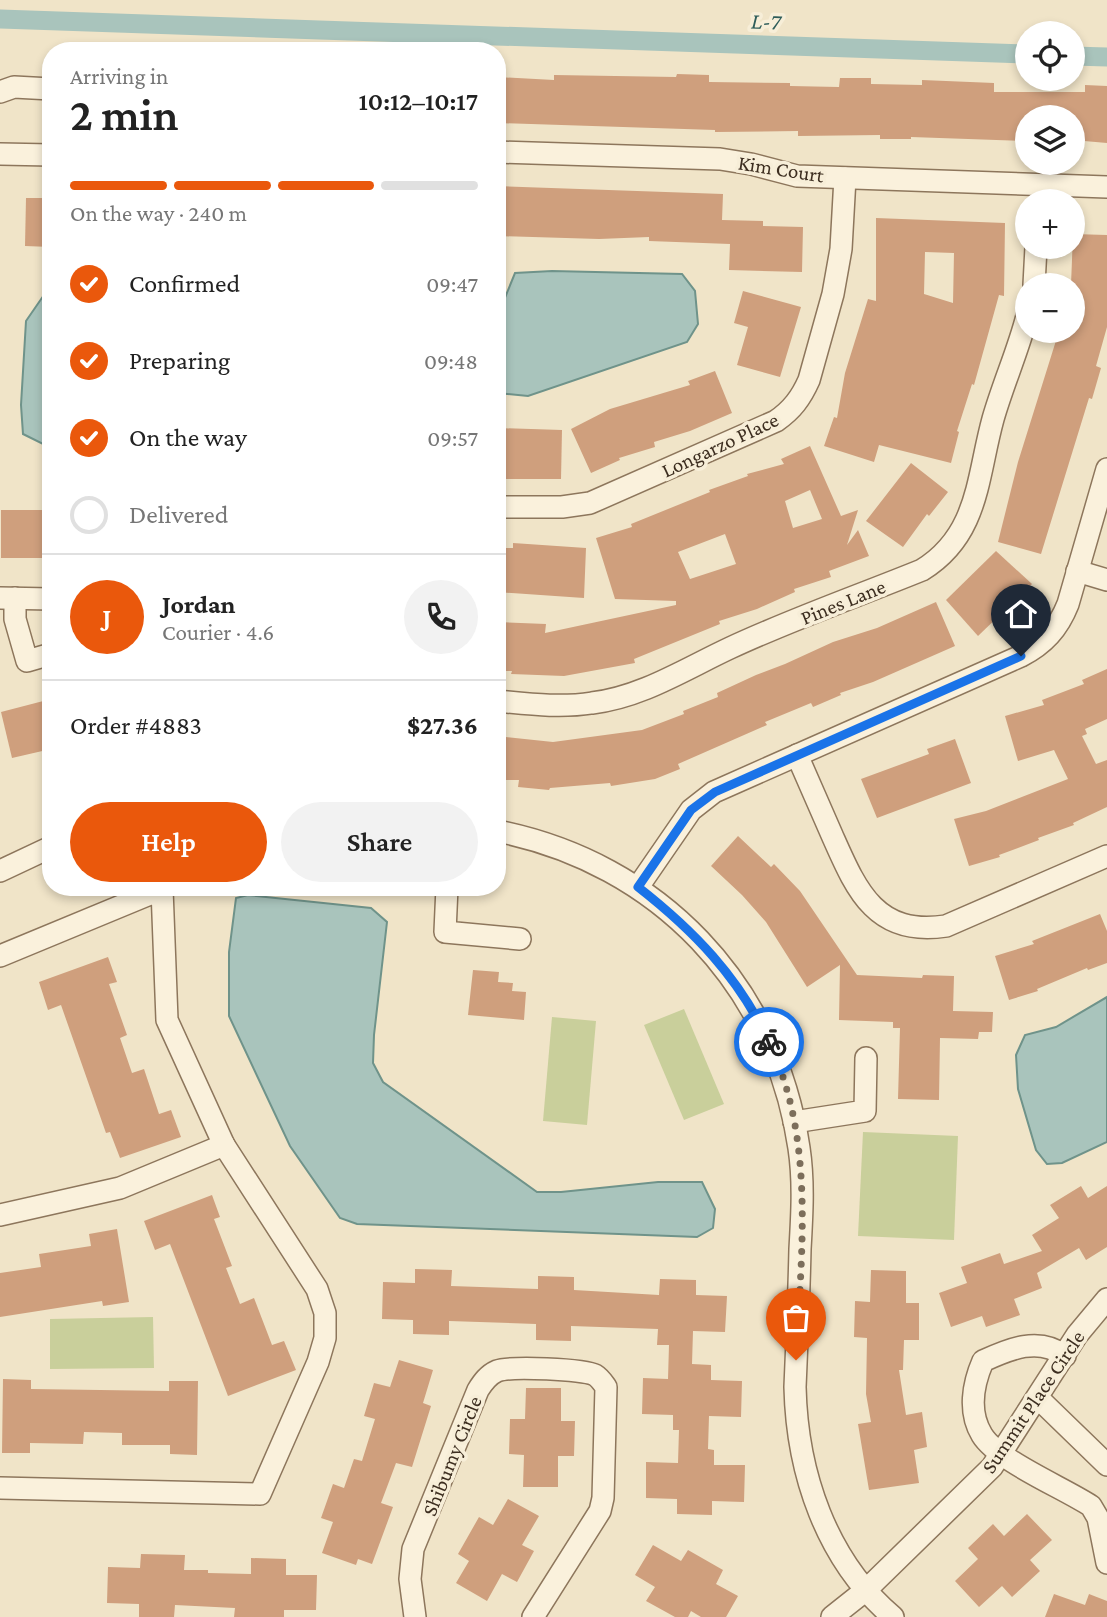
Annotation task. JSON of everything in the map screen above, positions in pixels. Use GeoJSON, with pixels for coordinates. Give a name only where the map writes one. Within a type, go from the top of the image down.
{"type":"FeatureCollection","features":[{"type":"Feature","properties":{"kind":"street"},"geometry":{"type":"LineString","coordinates":[[0,92],[14,87],[42,89]]}},
{"type":"Feature","properties":{"kind":"street","name":"Kim Court"},"geometry":{"type":"LineString","coordinates":[[506,152],[720,159],[797,176],[1015,191]]}},
{"type":"Feature","properties":{"kind":"street"},"geometry":{"type":"LineString","coordinates":[[0,154],[42,155]]}},
{"type":"Feature","properties":{"kind":"street","name":"Longarzo Place"},"geometry":{"type":"LineString","coordinates":[[506,507],[562,508],[590,503],[787,414],[803,394],[809,380],[833,294],[841,249],[845,178]]}},
{"type":"Feature","properties":{"kind":"street","name":"Kim Court"},"geometry":{"type":"LineString","coordinates":[[1084,189],[1107,187]]}},
{"type":"Feature","properties":{"kind":"street","name":"Pines Lane"},"geometry":{"type":"LineString","coordinates":[[506,702],[562,706],[625,696],[730,648],[922,570],[933,563],[952,545],[966,523],[984,462],[992,421],[1018,343]]}},
{"type":"Feature","properties":{"kind":"street"},"geometry":{"type":"LineString","coordinates":[[638,887],[681,822],[702,800],[715,792],[1034,650],[1055,630],[1062,618],[1107,469]]}},
{"type":"Feature","properties":{"kind":"street"},"geometry":{"type":"LineString","coordinates":[[1077,571],[1107,580]]}},
{"type":"Feature","properties":{"kind":"street"},"geometry":{"type":"LineString","coordinates":[[42,599],[8,598],[27,661],[42,657]]}},
{"type":"Feature","properties":{"kind":"street"},"geometry":{"type":"LineString","coordinates":[[797,755],[858,891],[878,912],[903,924],[932,928],[946,926],[1107,856]]}},
{"type":"Feature","properties":{"kind":"street"},"geometry":{"type":"LineString","coordinates":[[506,833],[570,852],[611,871],[638,887],[673,914],[706,946],[734,981],[772,1048],[783,1076],[800,1150],[803,1195],[795,1414],[801,1455],[812,1494],[828,1532],[866,1590],[893,1617]]}},
{"type":"Feature","properties":{"kind":"street"},"geometry":{"type":"LineString","coordinates":[[0,871],[42,851]]}},
{"type":"Feature","properties":{"kind":"street"},"geometry":{"type":"LineString","coordinates":[[0,973],[8,953],[145,896]]}},
{"type":"Feature","properties":{"kind":"street"},"geometry":{"type":"LineString","coordinates":[[0,1488],[260,1494],[318,1362],[325,1338],[325,1313],[317,1289],[224,1145],[167,1020],[162,896]]}},
{"type":"Feature","properties":{"kind":"street"},"geometry":{"type":"LineString","coordinates":[[447,896],[445,932],[520,939]]}},
{"type":"Feature","properties":{"kind":"street"},"geometry":{"type":"LineString","coordinates":[[794,1122],[865,1111],[866,1058]]}},
{"type":"Feature","properties":{"kind":"street"},"geometry":{"type":"LineString","coordinates":[[0,1215],[120,1188],[224,1145]]}},
{"type":"Feature","properties":{"kind":"street","name":"Summit Place Circle"},"geometry":{"type":"LineString","coordinates":[[832,1617],[866,1590],[981,1479],[1002,1455],[1077,1335],[1107,1299]]}},
{"type":"Feature","properties":{"kind":"street"},"geometry":{"type":"LineString","coordinates":[[1065,1356],[1054,1348],[1039,1344],[1008,1350],[983,1361],[974,1382],[973,1410],[982,1435],[1002,1455],[1091,1506],[1101,1508],[1098,1518],[1107,1563]]}},
{"type":"Feature","properties":{"kind":"street","name":"Shibumy Circle"},"geometry":{"type":"LineString","coordinates":[[415,1617],[410,1578],[413,1549],[478,1390],[486,1378],[498,1371],[511,1369],[585,1372],[598,1376],[606,1387],[603,1498],[600,1511],[533,1617]]}},
{"type":"Feature","properties":{"kind":"street"},"geometry":{"type":"LineString","coordinates":[[1038,1398],[1107,1465]]}},
{"type":"Feature","properties":{"kind":"green space"},"geometry":{"type":"Polygon","coordinates":[[[684,1009],[724,1104],[684,1120],[644,1025],[684,1009]]]}},
{"type":"Feature","properties":{"kind":"green space"},"geometry":{"type":"Polygon","coordinates":[[[552,1017],[596,1021],[587,1125],[543,1121],[552,1017]]]}},
{"type":"Feature","properties":{"kind":"green space"},"geometry":{"type":"Polygon","coordinates":[[[863,1132],[958,1136],[954,1240],[858,1236],[863,1132]]]}},
{"type":"Feature","properties":{"kind":"green space"},"geometry":{"type":"Polygon","coordinates":[[[153,1317],[154,1368],[50,1369],[50,1319],[153,1317]]]}},
{"type":"Feature","properties":{"kind":"water"},"geometry":{"type":"Polygon","coordinates":[[[552,271],[682,274],[695,291],[698,324],[687,342],[528,396],[506,394],[506,295],[515,273],[552,271]]]}},
{"type":"Feature","properties":{"kind":"water"},"geometry":{"type":"Polygon","coordinates":[[[42,298],[42,444],[23,434],[21,405],[26,321],[42,298]]]}},
{"type":"Feature","properties":{"kind":"water"},"geometry":{"type":"Polygon","coordinates":[[[257,896],[371,908],[387,922],[373,1063],[383,1082],[537,1192],[658,1182],[702,1182],[715,1209],[713,1228],[697,1237],[357,1224],[340,1218],[290,1146],[229,1016],[229,952],[236,898],[257,896]]]}},
{"type":"Feature","properties":{"kind":"water"},"geometry":{"type":"Polygon","coordinates":[[[1107,997],[1107,1142],[1062,1163],[1047,1164],[1036,1150],[1018,1089],[1016,1055],[1025,1035],[1056,1027],[1107,997]]]}},
{"type":"Feature","properties":{"kind":"building"},"geometry":{"type":"Polygon","coordinates":[[[554,75],[709,75],[709,82],[790,83],[790,86],[839,87],[840,78],[871,78],[871,84],[922,85],[922,80],[994,83],[994,92],[1085,92],[1085,85],[1107,86],[1107,143],[1085,141],[1085,105],[1015,105],[1015,141],[911,137],[880,139],[880,135],[798,136],[798,131],[715,132],[506,123],[506,77],[554,80],[554,75]]]}},
{"type":"Feature","properties":{"kind":"building"},"geometry":{"type":"Polygon","coordinates":[[[506,186],[723,194],[722,220],[763,221],[763,226],[803,227],[802,272],[729,270],[730,244],[649,241],[649,237],[599,239],[506,236],[506,186]]]}},
{"type":"Feature","properties":{"kind":"building"},"geometry":{"type":"Polygon","coordinates":[[[26,198],[42,198],[42,247],[25,246],[26,198]]]}},
{"type":"Feature","properties":{"kind":"building"},"geometry":{"type":"Polygon","coordinates":[[[876,218],[1005,223],[1004,296],[999,295],[974,385],[972,384],[957,431],[959,432],[951,463],[879,445],[874,462],[824,446],[834,417],[837,418],[845,373],[868,299],[876,301],[876,218]],[[925,252],[924,294],[953,303],[954,253],[925,252]]]}},
{"type":"Feature","properties":{"kind":"building"},"geometry":{"type":"Polygon","coordinates":[[[1085,234],[1107,235],[1107,327],[1096,366],[1101,368],[1092,399],[1089,398],[1041,554],[998,542],[1018,462],[1055,343],[1085,343],[1085,273],[1071,273],[1072,259],[1085,259],[1085,234]]]}},
{"type":"Feature","properties":{"kind":"building"},"geometry":{"type":"Polygon","coordinates":[[[743,291],[801,307],[780,377],[737,365],[748,327],[734,323],[743,291]]]}},
{"type":"Feature","properties":{"kind":"building"},"geometry":{"type":"Polygon","coordinates":[[[715,371],[732,413],[690,431],[654,442],[655,447],[619,458],[620,460],[591,473],[571,429],[610,409],[690,385],[688,381],[715,371]]]}},
{"type":"Feature","properties":{"kind":"building"},"geometry":{"type":"Polygon","coordinates":[[[506,428],[562,430],[561,479],[506,479],[506,428]]]}},
{"type":"Feature","properties":{"kind":"building"},"geometry":{"type":"Polygon","coordinates":[[[810,446],[841,516],[858,510],[847,545],[858,530],[869,556],[829,571],[831,577],[794,589],[795,592],[757,609],[719,621],[720,624],[634,659],[635,663],[564,676],[511,674],[512,671],[506,671],[506,622],[546,624],[545,633],[676,605],[676,601],[615,599],[596,538],[632,527],[631,524],[748,476],[747,474],[784,464],[781,459],[810,446]],[[810,490],[785,501],[793,528],[822,519],[810,490]],[[725,534],[678,552],[690,579],[736,564],[725,534]]]}},
{"type":"Feature","properties":{"kind":"building"},"geometry":{"type":"Polygon","coordinates":[[[911,463],[948,492],[929,516],[927,514],[903,547],[866,521],[911,463]]]}},
{"type":"Feature","properties":{"kind":"building"},"geometry":{"type":"Polygon","coordinates":[[[1,510],[42,510],[42,558],[1,558],[1,510]]]}},
{"type":"Feature","properties":{"kind":"building"},"geometry":{"type":"Polygon","coordinates":[[[513,543],[586,548],[584,598],[506,593],[506,548],[513,548],[513,543]]]}},
{"type":"Feature","properties":{"kind":"building"},"geometry":{"type":"Polygon","coordinates":[[[996,551],[1032,584],[978,636],[946,600],[996,551]]]}},
{"type":"Feature","properties":{"kind":"building"},"geometry":{"type":"Polygon","coordinates":[[[936,602],[955,646],[873,682],[840,693],[841,695],[813,707],[811,703],[765,722],[767,725],[678,764],[680,769],[655,779],[611,786],[610,783],[549,790],[518,787],[519,780],[506,780],[506,737],[553,742],[642,730],[684,714],[683,711],[718,697],[717,693],[756,675],[833,642],[877,628],[936,602]]]}},
{"type":"Feature","properties":{"kind":"building"},"geometry":{"type":"Polygon","coordinates":[[[1107,669],[1107,719],[1085,729],[1087,734],[1082,736],[1096,764],[1107,760],[1107,807],[1073,823],[1074,825],[1038,838],[1039,840],[999,855],[1000,857],[969,866],[954,819],[986,811],[1068,779],[1054,750],[1018,761],[1005,716],[1044,705],[1042,700],[1084,684],[1082,680],[1107,669]]]}},
{"type":"Feature","properties":{"kind":"building"},"geometry":{"type":"Polygon","coordinates":[[[42,701],[42,751],[12,758],[1,712],[42,701]]]}},
{"type":"Feature","properties":{"kind":"building"},"geometry":{"type":"Polygon","coordinates":[[[955,739],[971,783],[877,818],[861,779],[929,754],[927,749],[955,739]]]}},
{"type":"Feature","properties":{"kind":"building"},"geometry":{"type":"Polygon","coordinates":[[[738,836],[771,867],[774,864],[800,891],[857,975],[922,978],[923,975],[954,976],[953,1011],[993,1012],[992,1032],[979,1032],[978,1039],[940,1038],[939,1100],[898,1099],[900,1028],[893,1028],[893,1022],[839,1020],[840,965],[807,987],[766,922],[711,866],[738,836]]]}},
{"type":"Feature","properties":{"kind":"building"},"geometry":{"type":"Polygon","coordinates":[[[1100,914],[1107,931],[1107,963],[1088,970],[1087,968],[1037,989],[1038,991],[1009,1000],[995,956],[1034,944],[1032,941],[1100,914]]]}},
{"type":"Feature","properties":{"kind":"building"},"geometry":{"type":"Polygon","coordinates":[[[108,957],[117,982],[109,984],[127,1035],[120,1038],[132,1073],[144,1069],[159,1114],[171,1110],[181,1137],[120,1158],[110,1132],[106,1133],[61,1005],[48,1010],[39,982],[108,957]]]}},
{"type":"Feature","properties":{"kind":"building"},"geometry":{"type":"Polygon","coordinates":[[[473,970],[499,972],[498,982],[513,983],[512,991],[526,992],[524,1020],[468,1015],[473,970]]]}},
{"type":"Feature","properties":{"kind":"building"},"geometry":{"type":"Polygon","coordinates":[[[1081,1186],[1088,1198],[1107,1186],[1107,1247],[1086,1260],[1079,1248],[1037,1273],[1042,1288],[1014,1299],[1020,1315],[986,1327],[982,1316],[951,1327],[939,1293],[967,1283],[961,1267],[1000,1253],[1004,1264],[1042,1251],[1032,1235],[1059,1218],[1050,1205],[1081,1186]]]}},
{"type":"Feature","properties":{"kind":"building"},"geometry":{"type":"Polygon","coordinates":[[[212,1195],[220,1217],[214,1219],[232,1266],[226,1268],[240,1304],[254,1298],[272,1345],[284,1341],[296,1370],[228,1396],[170,1244],[155,1250],[144,1221],[212,1195]]]}},
{"type":"Feature","properties":{"kind":"building"},"geometry":{"type":"Polygon","coordinates":[[[117,1229],[129,1302],[103,1306],[102,1301],[0,1317],[0,1273],[41,1267],[39,1254],[91,1246],[89,1234],[117,1229]]]}},
{"type":"Feature","properties":{"kind":"building"},"geometry":{"type":"Polygon","coordinates":[[[415,1269],[452,1270],[451,1286],[538,1289],[538,1276],[574,1277],[574,1290],[659,1295],[660,1279],[696,1280],[696,1295],[727,1296],[725,1332],[693,1331],[692,1364],[711,1365],[711,1380],[742,1381],[741,1417],[709,1416],[708,1449],[714,1450],[714,1465],[745,1465],[744,1502],[712,1501],[712,1515],[677,1514],[677,1499],[646,1498],[646,1462],[678,1463],[679,1430],[673,1430],[673,1415],[642,1414],[643,1378],[668,1379],[669,1345],[657,1345],[658,1329],[571,1326],[571,1341],[536,1340],[536,1324],[449,1321],[449,1335],[413,1334],[413,1320],[382,1319],[383,1282],[415,1283],[415,1269]]]}},
{"type":"Feature","properties":{"kind":"building"},"geometry":{"type":"Polygon","coordinates":[[[871,1270],[906,1271],[906,1303],[919,1303],[919,1340],[904,1340],[903,1370],[899,1370],[906,1415],[922,1412],[927,1447],[914,1450],[919,1483],[869,1490],[858,1424],[871,1422],[866,1394],[867,1338],[854,1337],[855,1301],[870,1302],[871,1270]]]}},
{"type":"Feature","properties":{"kind":"building"},"geometry":{"type":"Polygon","coordinates":[[[399,1360],[433,1370],[423,1403],[431,1406],[412,1467],[396,1463],[381,1503],[393,1507],[372,1564],[358,1559],[356,1565],[322,1553],[333,1522],[321,1518],[333,1484],[344,1488],[354,1459],[362,1461],[375,1419],[364,1416],[374,1383],[390,1387],[399,1360]]]}},
{"type":"Feature","properties":{"kind":"building"},"geometry":{"type":"Polygon","coordinates":[[[3,1379],[31,1380],[31,1389],[169,1391],[169,1381],[198,1381],[197,1455],[170,1454],[170,1445],[122,1445],[122,1433],[84,1432],[83,1444],[30,1443],[30,1453],[2,1453],[3,1379]]]}},
{"type":"Feature","properties":{"kind":"building"},"geometry":{"type":"Polygon","coordinates":[[[526,1388],[561,1388],[561,1421],[575,1421],[574,1456],[558,1456],[558,1487],[523,1487],[524,1455],[509,1454],[510,1419],[525,1419],[526,1388]]]}},
{"type":"Feature","properties":{"kind":"building"},"geometry":{"type":"Polygon","coordinates":[[[508,1499],[539,1516],[522,1545],[534,1551],[517,1582],[502,1574],[487,1601],[456,1583],[469,1561],[458,1554],[479,1517],[493,1525],[508,1499]]]}},
{"type":"Feature","properties":{"kind":"building"},"geometry":{"type":"Polygon","coordinates":[[[1027,1514],[1052,1540],[1030,1560],[1040,1571],[1012,1597],[1002,1586],[979,1607],[955,1581],[978,1559],[968,1548],[993,1524],[1004,1536],[1027,1514]]]}},
{"type":"Feature","properties":{"kind":"building"},"geometry":{"type":"Polygon","coordinates":[[[653,1545],[681,1561],[688,1550],[723,1570],[716,1584],[738,1596],[726,1617],[701,1617],[691,1611],[688,1617],[675,1617],[646,1601],[655,1587],[635,1575],[653,1545]]]}},
{"type":"Feature","properties":{"kind":"building"},"geometry":{"type":"Polygon","coordinates":[[[141,1554],[185,1555],[184,1570],[208,1570],[208,1573],[251,1574],[251,1558],[286,1559],[286,1575],[317,1575],[316,1610],[284,1610],[284,1617],[234,1617],[235,1608],[175,1605],[174,1617],[139,1617],[139,1604],[107,1603],[108,1567],[140,1568],[141,1554]]]}},
{"type":"Feature","properties":{"kind":"building"},"geometry":{"type":"Polygon","coordinates":[[[1054,1594],[1085,1605],[1089,1594],[1107,1601],[1107,1617],[1045,1617],[1054,1594]]]}},
{"type":"Feature","properties":{"kind":"waterway","name":"L-7"},"geometry":{"type":"LineString","coordinates":[[0,19],[1015,54]]}},
{"type":"Feature","properties":{"kind":"waterway","name":"L-7"},"geometry":{"type":"LineString","coordinates":[[1085,56],[1107,57]]}},
{"type":"Feature","properties":{"kind":"way so far"},"geometry":{"type":"LineString","coordinates":[[769,1042],[783,1076],[800,1150],[803,1195],[796,1360]]}},
{"type":"Feature","properties":{"kind":"route"},"geometry":{"type":"LineString","coordinates":[[769,1042],[734,981],[706,946],[673,914],[638,887],[681,822],[702,800],[715,792],[1021,656]]}}]}
